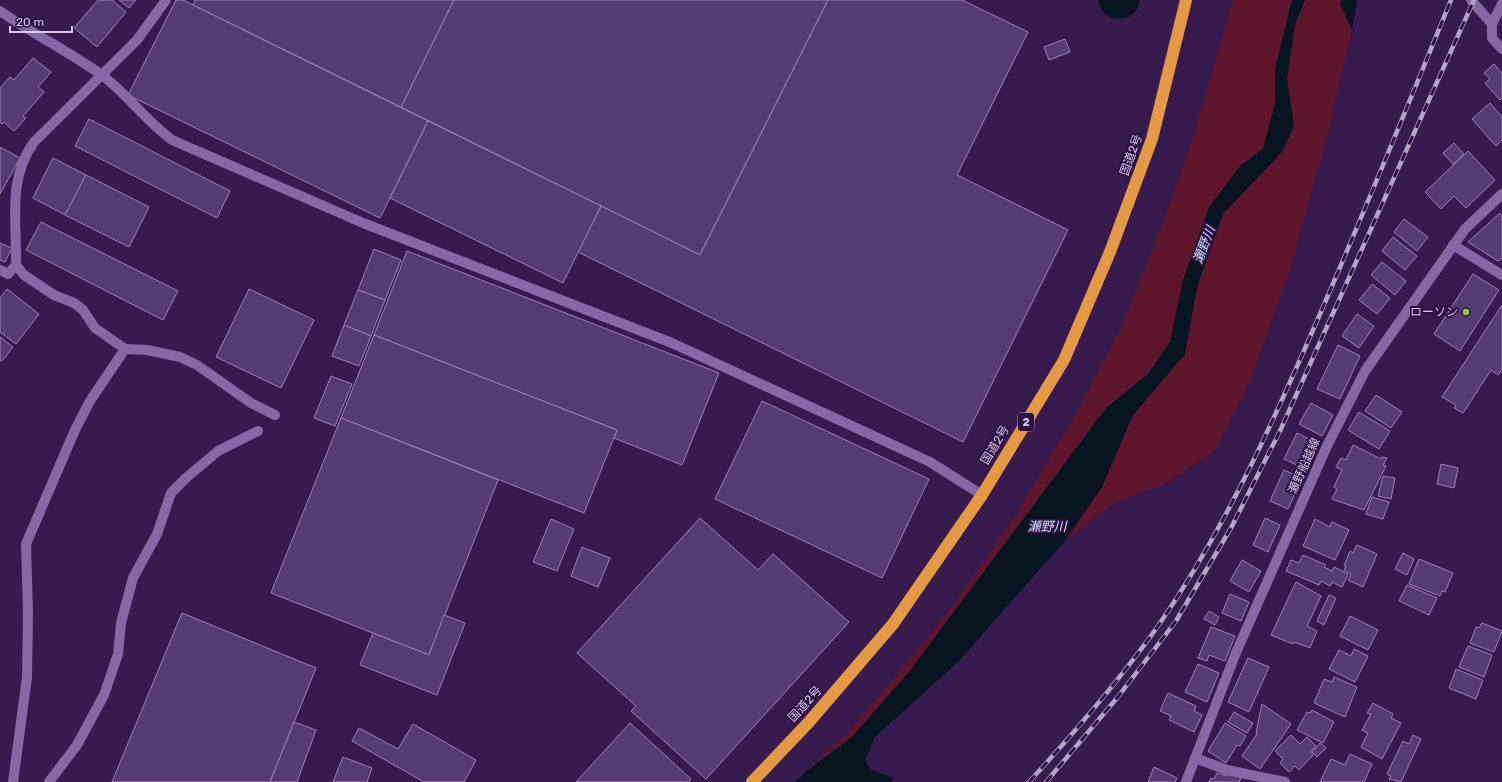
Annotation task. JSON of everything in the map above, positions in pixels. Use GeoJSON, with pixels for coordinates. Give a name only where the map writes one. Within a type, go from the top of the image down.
{"type":"FeatureCollection","features":[{"type":"Feature","properties":{"kind":"highway","name":"国道2号"},"geometry":{"type":"LineString","coordinates":[[752,782],[809,722],[894,624],[982,495],[1064,360],[1110,252],[1152,139],[1186,0]]}},
{"type":"Feature","properties":{"kind":"street"},"geometry":{"type":"LineString","coordinates":[[166,0],[137,40],[103,76],[34,142],[25,155],[18,175],[14,207],[16,265],[24,275],[54,295],[74,303],[83,310],[95,328],[125,349],[147,350],[180,357],[197,365],[251,403],[274,415]]}},
{"type":"Feature","properties":{"kind":"street"},"geometry":{"type":"LineString","coordinates":[[1471,0],[1492,24]]}},
{"type":"Feature","properties":{"kind":"street"},"geometry":{"type":"LineString","coordinates":[[1502,4],[1492,24],[1492,38],[1502,50]]}},
{"type":"Feature","properties":{"kind":"street"},"geometry":{"type":"LineString","coordinates":[[0,10],[103,76],[137,106],[158,130],[172,140],[363,223],[672,344],[930,462],[982,495]]}},
{"type":"Feature","properties":{"kind":"street","name":"瀬野船越線"},"geometry":{"type":"LineString","coordinates":[[1186,782],[1235,655],[1326,448],[1365,371],[1465,229],[1502,194]]}},
{"type":"Feature","properties":{"kind":"street"},"geometry":{"type":"LineString","coordinates":[[1453,245],[1502,275]]}},
{"type":"Feature","properties":{"kind":"street"},"geometry":{"type":"LineString","coordinates":[[0,270],[8,274],[16,265]]}},
{"type":"Feature","properties":{"kind":"street"},"geometry":{"type":"LineString","coordinates":[[13,782],[27,678],[28,613],[26,544],[75,430],[90,401],[125,349]]}},
{"type":"Feature","properties":{"kind":"street"},"geometry":{"type":"LineString","coordinates":[[49,782],[77,745],[104,695],[118,654],[121,623],[133,578],[156,534],[171,493],[218,451],[258,430]]}},
{"type":"Feature","properties":{"kind":"street"},"geometry":{"type":"LineString","coordinates":[[1196,758],[1227,770],[1285,782]]}},
{"type":"Feature","properties":{"kind":"shaded area"},"geometry":{"type":"Polygon","coordinates":[[[1233,0],[1292,0],[1275,69],[1275,104],[1263,149],[1241,165],[1183,280],[1170,342],[1148,374],[1106,408],[909,672],[852,737],[809,769],[852,728],[943,619],[1015,516],[1076,414],[1122,326],[1165,218],[1194,135],[1233,0]]]}},
{"type":"Feature","properties":{"kind":"shaded area"},"geometry":{"type":"Polygon","coordinates":[[[1305,0],[1341,0],[1341,4],[1352,30],[1327,137],[1290,270],[1250,381],[1214,452],[1165,484],[1115,502],[1064,542],[1102,487],[1133,415],[1184,354],[1197,287],[1223,214],[1282,152],[1294,126],[1287,79],[1295,24],[1305,0]]]}},
{"type":"Feature","properties":{"kind":"water","name":"瀬野川"},"geometry":{"type":"Polygon","coordinates":[[[1292,0],[1305,0],[1295,24],[1287,79],[1294,126],[1282,152],[1223,214],[1197,287],[1185,354],[1133,415],[1102,487],[1064,542],[958,662],[875,737],[865,760],[870,769],[893,778],[891,782],[795,782],[809,769],[852,737],[909,672],[1106,408],[1148,374],[1170,342],[1183,280],[1209,207],[1241,165],[1263,149],[1275,104],[1275,69],[1292,0]]]}},
{"type":"Feature","properties":{"kind":"water"},"geometry":{"type":"Polygon","coordinates":[[[1341,0],[1357,0],[1352,30],[1340,4],[1341,0]]]}},
{"type":"Feature","properties":{"kind":"building"},"geometry":{"type":"Polygon","coordinates":[[[98,0],[112,0],[126,12],[97,47],[74,28],[98,0]]]}},
{"type":"Feature","properties":{"kind":"building"},"geometry":{"type":"Polygon","coordinates":[[[119,0],[136,0],[129,8],[119,0]]]}},
{"type":"Feature","properties":{"kind":"building"},"geometry":{"type":"Polygon","coordinates":[[[176,0],[183,0],[428,121],[380,218],[128,95],[176,0]]]}},
{"type":"Feature","properties":{"kind":"building"},"geometry":{"type":"Polygon","coordinates":[[[195,0],[454,0],[401,107],[193,5],[195,0]]]}},
{"type":"Feature","properties":{"kind":"building"},"geometry":{"type":"Polygon","coordinates":[[[454,0],[828,0],[700,255],[401,107],[454,0]]]}},
{"type":"Feature","properties":{"kind":"building"},"geometry":{"type":"Polygon","coordinates":[[[828,0],[962,0],[1028,32],[957,175],[1068,230],[963,442],[578,252],[601,206],[700,255],[828,0]]]}},
{"type":"Feature","properties":{"kind":"building"},"geometry":{"type":"Polygon","coordinates":[[[1065,39],[1070,52],[1049,60],[1044,47],[1065,39]]]}},
{"type":"Feature","properties":{"kind":"building"},"geometry":{"type":"Polygon","coordinates":[[[33,58],[51,72],[38,87],[44,92],[23,116],[26,118],[14,131],[4,122],[2,124],[0,122],[0,88],[10,77],[14,80],[33,58]]]}},
{"type":"Feature","properties":{"kind":"building"},"geometry":{"type":"Polygon","coordinates":[[[1494,64],[1502,73],[1502,98],[1500,100],[1485,83],[1490,79],[1484,73],[1494,64]]]}},
{"type":"Feature","properties":{"kind":"building"},"geometry":{"type":"Polygon","coordinates":[[[1490,103],[1502,117],[1502,140],[1496,146],[1472,119],[1490,103]]]}},
{"type":"Feature","properties":{"kind":"building"},"geometry":{"type":"Polygon","coordinates":[[[89,119],[230,191],[217,218],[75,146],[89,119]]]}},
{"type":"Feature","properties":{"kind":"building"},"geometry":{"type":"Polygon","coordinates":[[[428,121],[601,206],[563,283],[390,198],[428,121]]]}},
{"type":"Feature","properties":{"kind":"building"},"geometry":{"type":"Polygon","coordinates":[[[1454,143],[1464,154],[1453,164],[1443,153],[1454,143]]]}},
{"type":"Feature","properties":{"kind":"building"},"geometry":{"type":"Polygon","coordinates":[[[0,147],[20,158],[0,194],[0,147]]]}},
{"type":"Feature","properties":{"kind":"building"},"geometry":{"type":"Polygon","coordinates":[[[1468,151],[1495,180],[1466,208],[1454,196],[1441,209],[1425,192],[1468,151]]]}},
{"type":"Feature","properties":{"kind":"building"},"geometry":{"type":"Polygon","coordinates":[[[53,158],[86,175],[65,215],[33,198],[53,158]]]}},
{"type":"Feature","properties":{"kind":"building"},"geometry":{"type":"Polygon","coordinates":[[[86,175],[149,207],[129,247],[65,215],[86,175]]]}},
{"type":"Feature","properties":{"kind":"building"},"geometry":{"type":"Polygon","coordinates":[[[1500,213],[1502,216],[1502,258],[1498,261],[1468,242],[1500,213]]]}},
{"type":"Feature","properties":{"kind":"building"},"geometry":{"type":"Polygon","coordinates":[[[1404,219],[1428,237],[1417,251],[1394,232],[1404,219]]]}},
{"type":"Feature","properties":{"kind":"building"},"geometry":{"type":"Polygon","coordinates":[[[41,222],[178,291],[163,320],[26,250],[41,222]]]}},
{"type":"Feature","properties":{"kind":"building"},"geometry":{"type":"Polygon","coordinates":[[[1393,237],[1417,256],[1405,270],[1382,251],[1393,237]]]}},
{"type":"Feature","properties":{"kind":"building"},"geometry":{"type":"Polygon","coordinates":[[[0,243],[12,248],[5,262],[0,260],[0,243]]]}},
{"type":"Feature","properties":{"kind":"building"},"geometry":{"type":"Polygon","coordinates":[[[374,249],[401,260],[385,300],[358,290],[374,249]]]}},
{"type":"Feature","properties":{"kind":"building"},"geometry":{"type":"Polygon","coordinates":[[[407,251],[719,373],[682,465],[614,438],[617,430],[374,335],[407,251]]]}},
{"type":"Feature","properties":{"kind":"building"},"geometry":{"type":"Polygon","coordinates":[[[1382,262],[1406,281],[1395,295],[1371,275],[1382,262]]]}},
{"type":"Feature","properties":{"kind":"building","name":"ローソン"},"geometry":{"type":"Polygon","coordinates":[[[1473,274],[1499,290],[1460,351],[1434,334],[1473,274]]]}},
{"type":"Feature","properties":{"kind":"building"},"geometry":{"type":"Polygon","coordinates":[[[1372,284],[1390,298],[1377,314],[1359,300],[1372,284]]]}},
{"type":"Feature","properties":{"kind":"building"},"geometry":{"type":"Polygon","coordinates":[[[7,289],[39,314],[16,344],[0,332],[0,298],[7,289]]]}},
{"type":"Feature","properties":{"kind":"building"},"geometry":{"type":"Polygon","coordinates":[[[249,289],[314,320],[281,388],[216,357],[249,289]]]}},
{"type":"Feature","properties":{"kind":"building"},"geometry":{"type":"Polygon","coordinates":[[[358,290],[385,300],[371,336],[344,325],[358,290]]]}},
{"type":"Feature","properties":{"kind":"building"},"geometry":{"type":"Polygon","coordinates":[[[1502,305],[1502,369],[1498,375],[1491,370],[1463,413],[1454,408],[1456,405],[1442,397],[1502,305]]]}},
{"type":"Feature","properties":{"kind":"building"},"geometry":{"type":"Polygon","coordinates":[[[1357,314],[1374,326],[1359,348],[1342,336],[1357,314]]]}},
{"type":"Feature","properties":{"kind":"building"},"geometry":{"type":"Polygon","coordinates":[[[344,325],[371,336],[359,366],[332,356],[344,325]]]}},
{"type":"Feature","properties":{"kind":"building"},"geometry":{"type":"Polygon","coordinates":[[[374,335],[617,430],[584,513],[341,418],[374,335]]]}},
{"type":"Feature","properties":{"kind":"building"},"geometry":{"type":"Polygon","coordinates":[[[0,337],[13,347],[2,361],[0,360],[0,337]]]}},
{"type":"Feature","properties":{"kind":"building"},"geometry":{"type":"Polygon","coordinates":[[[1338,345],[1360,356],[1340,399],[1317,389],[1338,345]]]}},
{"type":"Feature","properties":{"kind":"building"},"geometry":{"type":"Polygon","coordinates":[[[331,376],[352,384],[335,426],[314,418],[331,376]]]}},
{"type":"Feature","properties":{"kind":"building"},"geometry":{"type":"Polygon","coordinates":[[[1376,395],[1402,412],[1391,428],[1365,411],[1376,395]]]}},
{"type":"Feature","properties":{"kind":"building"},"geometry":{"type":"Polygon","coordinates":[[[762,401],[929,479],[882,578],[715,499],[762,401]]]}},
{"type":"Feature","properties":{"kind":"building"},"geometry":{"type":"Polygon","coordinates":[[[1311,403],[1333,415],[1322,436],[1299,424],[1311,403]]]}},
{"type":"Feature","properties":{"kind":"building"},"geometry":{"type":"Polygon","coordinates":[[[1359,412],[1390,431],[1379,449],[1348,430],[1359,412]]]}},
{"type":"Feature","properties":{"kind":"building"},"geometry":{"type":"Polygon","coordinates":[[[341,418],[498,480],[429,655],[271,593],[341,418]]]}},
{"type":"Feature","properties":{"kind":"building"},"geometry":{"type":"Polygon","coordinates":[[[1297,433],[1317,443],[1305,469],[1284,459],[1297,433]]]}},
{"type":"Feature","properties":{"kind":"building"},"geometry":{"type":"Polygon","coordinates":[[[1353,445],[1381,459],[1382,457],[1387,458],[1383,465],[1386,466],[1364,510],[1332,499],[1337,489],[1334,487],[1342,470],[1336,467],[1341,458],[1346,460],[1353,445]]]}},
{"type":"Feature","properties":{"kind":"building"},"geometry":{"type":"Polygon","coordinates":[[[1441,464],[1458,468],[1454,488],[1437,484],[1441,464]]]}},
{"type":"Feature","properties":{"kind":"building"},"geometry":{"type":"Polygon","coordinates":[[[1284,470],[1302,478],[1288,509],[1270,501],[1284,470]]]}},
{"type":"Feature","properties":{"kind":"building"},"geometry":{"type":"Polygon","coordinates":[[[1383,476],[1395,478],[1391,499],[1378,496],[1383,476]]]}},
{"type":"Feature","properties":{"kind":"building"},"geometry":{"type":"Polygon","coordinates":[[[1372,497],[1389,502],[1383,519],[1366,514],[1372,497]]]}},
{"type":"Feature","properties":{"kind":"building"},"geometry":{"type":"Polygon","coordinates":[[[700,518],[758,570],[773,554],[849,622],[706,779],[631,711],[636,706],[577,653],[700,518]]]}},
{"type":"Feature","properties":{"kind":"building"},"geometry":{"type":"Polygon","coordinates":[[[1265,518],[1280,525],[1268,552],[1253,545],[1265,518]]]}},
{"type":"Feature","properties":{"kind":"building"},"geometry":{"type":"Polygon","coordinates":[[[551,519],[574,529],[557,571],[533,562],[551,519]]]}},
{"type":"Feature","properties":{"kind":"building"},"geometry":{"type":"Polygon","coordinates":[[[1315,519],[1330,527],[1332,522],[1349,530],[1335,560],[1303,546],[1315,519]]]}},
{"type":"Feature","properties":{"kind":"building"},"geometry":{"type":"Polygon","coordinates":[[[1357,545],[1377,554],[1363,587],[1348,580],[1351,574],[1344,570],[1346,566],[1344,566],[1350,551],[1353,553],[1357,545]]]}},
{"type":"Feature","properties":{"kind":"building"},"geometry":{"type":"Polygon","coordinates":[[[582,547],[610,558],[598,587],[571,576],[582,547]]]}},
{"type":"Feature","properties":{"kind":"building"},"geometry":{"type":"Polygon","coordinates":[[[1403,553],[1414,559],[1407,575],[1395,569],[1403,553]]]}},
{"type":"Feature","properties":{"kind":"building"},"geometry":{"type":"Polygon","coordinates":[[[1303,555],[1326,565],[1324,567],[1332,571],[1334,567],[1348,574],[1342,587],[1332,582],[1330,586],[1321,581],[1319,585],[1286,571],[1291,560],[1299,563],[1303,555]]]}},
{"type":"Feature","properties":{"kind":"building"},"geometry":{"type":"Polygon","coordinates":[[[1419,559],[1453,573],[1445,592],[1442,591],[1440,596],[1409,584],[1419,559]]]}},
{"type":"Feature","properties":{"kind":"building"},"geometry":{"type":"Polygon","coordinates":[[[1242,560],[1261,571],[1249,592],[1230,581],[1242,560]]]}},
{"type":"Feature","properties":{"kind":"building"},"geometry":{"type":"Polygon","coordinates":[[[1296,582],[1321,596],[1307,626],[1317,631],[1310,648],[1294,642],[1293,644],[1271,635],[1296,582]]]}},
{"type":"Feature","properties":{"kind":"building"},"geometry":{"type":"Polygon","coordinates":[[[1407,585],[1437,598],[1429,615],[1399,601],[1407,585]]]}},
{"type":"Feature","properties":{"kind":"building"},"geometry":{"type":"Polygon","coordinates":[[[1230,594],[1249,602],[1241,621],[1222,613],[1230,594]]]}},
{"type":"Feature","properties":{"kind":"building"},"geometry":{"type":"Polygon","coordinates":[[[1329,595],[1336,598],[1324,625],[1317,621],[1329,595]]]}},
{"type":"Feature","properties":{"kind":"building"},"geometry":{"type":"Polygon","coordinates":[[[1209,611],[1219,617],[1215,625],[1204,619],[1209,611]]]}},
{"type":"Feature","properties":{"kind":"building"},"geometry":{"type":"Polygon","coordinates":[[[182,613],[316,668],[270,782],[112,782],[182,613]]]}},
{"type":"Feature","properties":{"kind":"building"},"geometry":{"type":"Polygon","coordinates":[[[444,615],[465,623],[437,695],[360,665],[373,633],[429,655],[444,615]]]}},
{"type":"Feature","properties":{"kind":"building"},"geometry":{"type":"Polygon","coordinates":[[[1350,616],[1378,630],[1368,650],[1340,636],[1350,616]]]}},
{"type":"Feature","properties":{"kind":"building"},"geometry":{"type":"Polygon","coordinates":[[[1482,623],[1502,631],[1494,652],[1470,643],[1476,627],[1479,628],[1482,623]]]}},
{"type":"Feature","properties":{"kind":"building"},"geometry":{"type":"Polygon","coordinates":[[[1211,627],[1235,636],[1225,661],[1209,655],[1207,661],[1198,658],[1211,627]]]}},
{"type":"Feature","properties":{"kind":"building"},"geometry":{"type":"Polygon","coordinates":[[[1468,646],[1492,655],[1484,677],[1459,667],[1468,646]]]}},
{"type":"Feature","properties":{"kind":"building"},"geometry":{"type":"Polygon","coordinates":[[[1354,649],[1368,656],[1355,682],[1329,669],[1339,650],[1351,656],[1354,649]]]}},
{"type":"Feature","properties":{"kind":"building"},"geometry":{"type":"Polygon","coordinates":[[[1248,658],[1269,667],[1249,712],[1228,702],[1248,658]]]}},
{"type":"Feature","properties":{"kind":"building"},"geometry":{"type":"Polygon","coordinates":[[[1198,664],[1219,673],[1207,702],[1185,692],[1198,664]]]}},
{"type":"Feature","properties":{"kind":"building"},"geometry":{"type":"Polygon","coordinates":[[[1456,669],[1483,680],[1476,699],[1449,688],[1456,669]]]}},
{"type":"Feature","properties":{"kind":"building"},"geometry":{"type":"Polygon","coordinates":[[[1334,677],[1357,687],[1345,717],[1314,703],[1324,679],[1332,682],[1334,677]]]}},
{"type":"Feature","properties":{"kind":"building"},"geometry":{"type":"Polygon","coordinates":[[[1168,693],[1196,706],[1194,711],[1202,715],[1194,732],[1169,720],[1171,716],[1160,711],[1168,693]]]}},
{"type":"Feature","properties":{"kind":"building"},"geometry":{"type":"Polygon","coordinates":[[[1373,703],[1393,714],[1391,718],[1401,723],[1382,759],[1361,747],[1368,733],[1362,730],[1371,714],[1367,713],[1373,703]]]}},
{"type":"Feature","properties":{"kind":"building"},"geometry":{"type":"Polygon","coordinates":[[[1262,704],[1291,724],[1260,769],[1242,756],[1257,734],[1262,704]]]}},
{"type":"Feature","properties":{"kind":"building"},"geometry":{"type":"Polygon","coordinates":[[[1312,710],[1334,722],[1323,743],[1297,730],[1307,712],[1310,713],[1312,710]]]}},
{"type":"Feature","properties":{"kind":"building"},"geometry":{"type":"Polygon","coordinates":[[[1234,712],[1253,723],[1247,733],[1228,722],[1234,712]]]}},
{"type":"Feature","properties":{"kind":"building"},"geometry":{"type":"Polygon","coordinates":[[[294,722],[316,730],[297,782],[270,782],[294,722]]]}},
{"type":"Feature","properties":{"kind":"building"},"geometry":{"type":"Polygon","coordinates":[[[630,723],[691,779],[689,782],[576,782],[630,723]]]}},
{"type":"Feature","properties":{"kind":"building"},"geometry":{"type":"Polygon","coordinates":[[[1225,723],[1246,736],[1240,746],[1237,745],[1226,763],[1208,751],[1225,723]]]}},
{"type":"Feature","properties":{"kind":"building"},"geometry":{"type":"Polygon","coordinates":[[[413,724],[476,760],[464,782],[424,782],[352,741],[359,728],[398,749],[413,724]]]}},
{"type":"Feature","properties":{"kind":"building"},"geometry":{"type":"Polygon","coordinates":[[[1291,735],[1300,744],[1307,737],[1316,746],[1310,752],[1313,755],[1299,770],[1295,766],[1289,772],[1280,763],[1283,759],[1275,751],[1291,735]]]}},
{"type":"Feature","properties":{"kind":"building"},"geometry":{"type":"Polygon","coordinates":[[[1413,735],[1421,739],[1401,782],[1389,779],[1391,776],[1387,774],[1403,741],[1409,744],[1413,735]]]}},
{"type":"Feature","properties":{"kind":"building"},"geometry":{"type":"Polygon","coordinates":[[[1320,743],[1326,748],[1317,757],[1312,752],[1320,743]]]}},
{"type":"Feature","properties":{"kind":"building"},"geometry":{"type":"Polygon","coordinates":[[[1350,754],[1372,764],[1364,782],[1320,782],[1331,759],[1345,765],[1350,754]]]}},
{"type":"Feature","properties":{"kind":"building"},"geometry":{"type":"Polygon","coordinates":[[[343,757],[372,768],[367,782],[333,782],[343,757]]]}},
{"type":"Feature","properties":{"kind":"building"},"geometry":{"type":"Polygon","coordinates":[[[1154,767],[1177,778],[1175,782],[1148,782],[1154,767]]]}},
{"type":"Feature","properties":{"kind":"building"},"geometry":{"type":"Polygon","coordinates":[[[1228,772],[1241,778],[1239,782],[1209,782],[1211,778],[1214,779],[1217,773],[1226,776],[1228,772]]]}},
{"type":"Feature","properties":{"kind":"railway"},"geometry":{"type":"LineString","coordinates":[[1029,782],[1063,745],[1128,667],[1183,589],[1228,511],[1268,430],[1305,348],[1372,192],[1451,0]]}},
{"type":"Feature","properties":{"kind":"railway"},"geometry":{"type":"LineString","coordinates":[[1046,782],[1117,698],[1176,621],[1231,528],[1280,431],[1474,0]]}},
{"type":"Feature","properties":{"kind":"place","name":"ローソン"},"geometry":{"type":"Point","coordinates":[1466,312]}}]}
